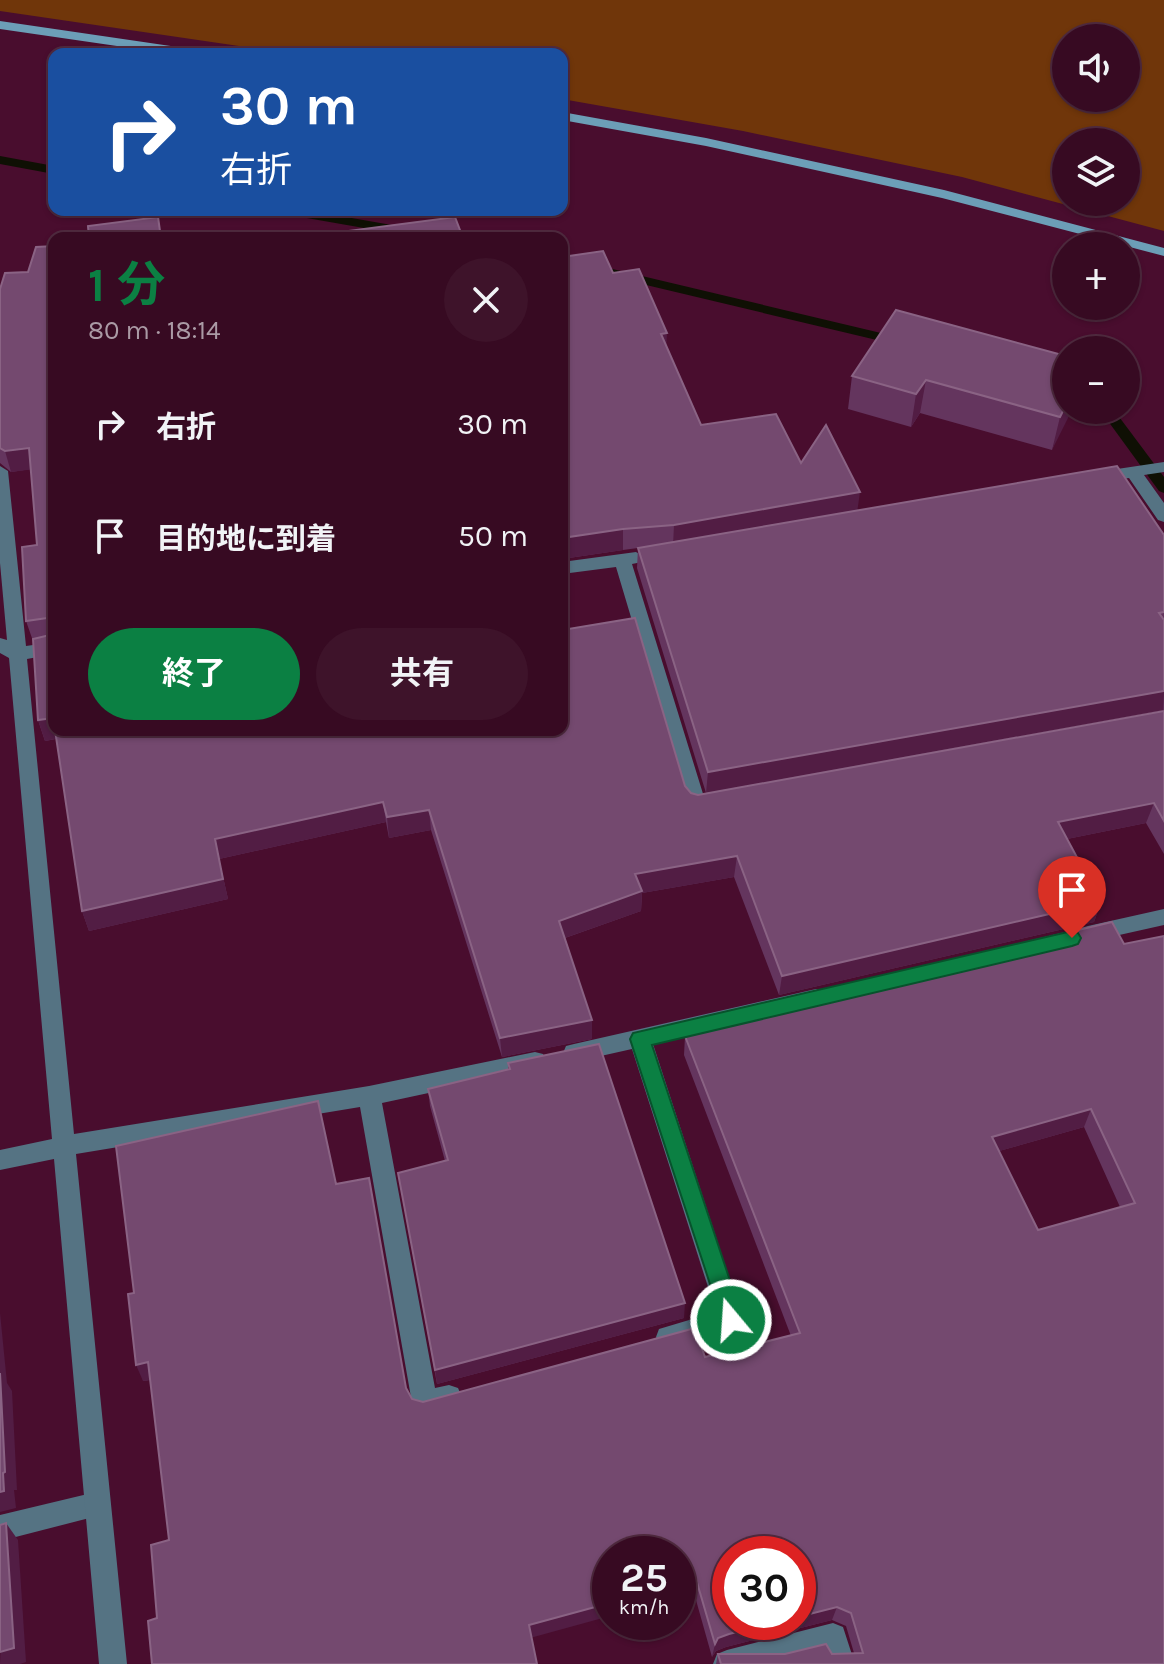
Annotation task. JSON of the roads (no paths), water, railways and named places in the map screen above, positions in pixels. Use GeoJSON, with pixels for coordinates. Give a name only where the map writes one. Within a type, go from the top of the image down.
{"type":"FeatureCollection","features":[{"type":"Feature","properties":{"kind":"street"},"geometry":{"type":"LineString","coordinates":[[0,25],[157,48]]}},
{"type":"Feature","properties":{"kind":"street"},"geometry":{"type":"LineString","coordinates":[[568,117],[721,145],[944,194],[1164,252]]}},
{"type":"Feature","properties":{"kind":"street"},"geometry":{"type":"LineString","coordinates":[[1086,479],[1164,467]]}},
{"type":"Feature","properties":{"kind":"street"},"geometry":{"type":"LineString","coordinates":[[1132,470],[1164,516]]}},
{"type":"Feature","properties":{"kind":"street"},"geometry":{"type":"LineString","coordinates":[[0,471],[8,649],[65,1146],[113,1664]]}},
{"type":"Feature","properties":{"kind":"street"},"geometry":{"type":"LineString","coordinates":[[568,567],[660,556]]}},
{"type":"Feature","properties":{"kind":"street"},"geometry":{"type":"LineString","coordinates":[[622,559],[697,805],[729,800]]}},
{"type":"Feature","properties":{"kind":"street"},"geometry":{"type":"LineString","coordinates":[[8,649],[48,648]]}},
{"type":"Feature","properties":{"kind":"street"},"geometry":{"type":"LineString","coordinates":[[1072,938],[1164,917]]}},
{"type":"Feature","properties":{"kind":"street"},"geometry":{"type":"LineString","coordinates":[[0,1160],[65,1146],[369,1096],[640,1039],[841,992]]}},
{"type":"Feature","properties":{"kind":"street"},"geometry":{"type":"LineString","coordinates":[[640,1039],[731,1320],[640,1345]]}},
{"type":"Feature","properties":{"kind":"street"},"geometry":{"type":"LineString","coordinates":[[369,1096],[425,1403],[471,1391]]}},
{"type":"Feature","properties":{"kind":"street"},"geometry":{"type":"LineString","coordinates":[[0,1528],[96,1505]]}},
{"type":"Feature","properties":{"kind":"street"},"geometry":{"type":"LineString","coordinates":[[727,1664],[833,1637],[841,1664]]}},
{"type":"Feature","properties":{"kind":"waterway"},"geometry":{"type":"LineString","coordinates":[[0,160],[48,169]]}},
{"type":"Feature","properties":{"kind":"waterway"},"geometry":{"type":"LineString","coordinates":[[318,216],[409,232]]}},
{"type":"Feature","properties":{"kind":"waterway"},"geometry":{"type":"LineString","coordinates":[[568,262],[902,342]]}},
{"type":"Feature","properties":{"kind":"waterway"},"geometry":{"type":"LineString","coordinates":[[1117,424],[1164,488]]}}]}
